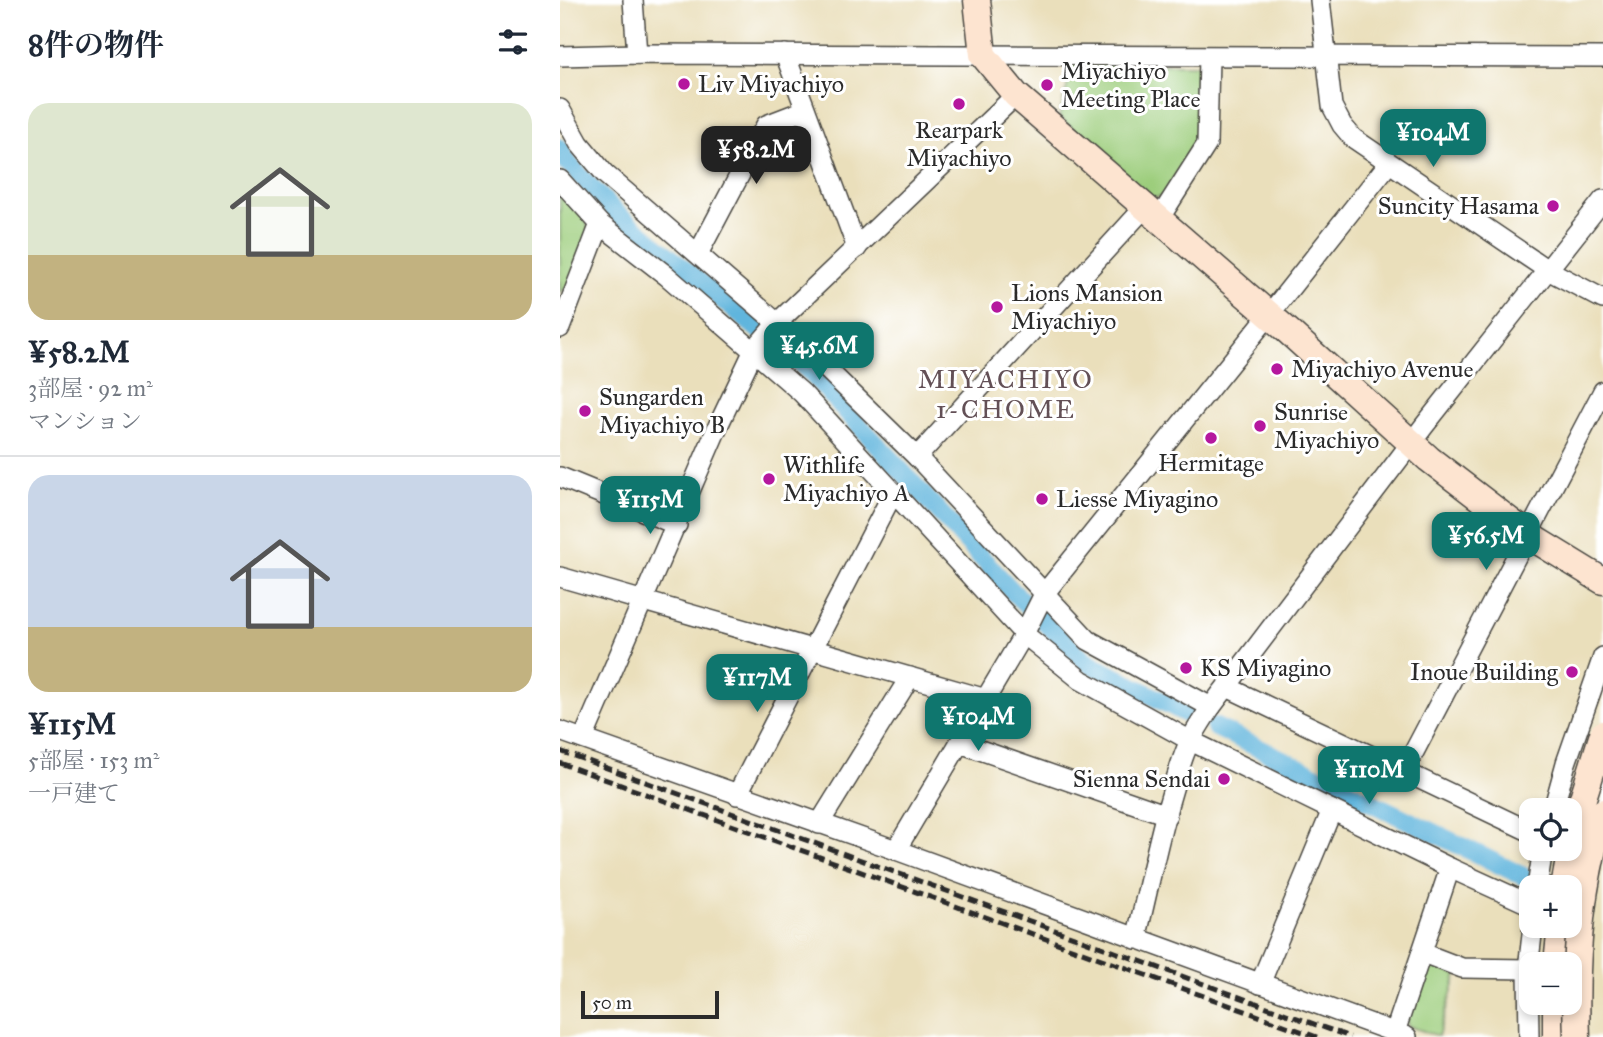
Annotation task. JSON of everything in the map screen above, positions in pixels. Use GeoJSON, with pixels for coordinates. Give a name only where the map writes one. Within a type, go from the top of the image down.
{"type":"FeatureCollection","features":[{"type":"Feature","properties":{"kind":"street"},"geometry":{"type":"LineString","coordinates":[[633,0],[637,54]]}},
{"type":"Feature","properties":{"kind":"street"},"geometry":{"type":"LineString","coordinates":[[977,0],[983,55],[1016,95],[1269,315],[1429,459],[1528,535],[1603,581]]}},
{"type":"Feature","properties":{"kind":"street"},"geometry":{"type":"LineString","coordinates":[[1320,0],[1332,106],[1353,138],[1546,269],[1603,299]]}},
{"type":"Feature","properties":{"kind":"street"},"geometry":{"type":"LineString","coordinates":[[785,54],[857,248]]}},
{"type":"Feature","properties":{"kind":"street"},"geometry":{"type":"LineString","coordinates":[[560,56],[785,54],[1603,57]]}},
{"type":"Feature","properties":{"kind":"street"},"geometry":{"type":"LineString","coordinates":[[917,457],[1152,213],[1207,144],[1209,57]]}},
{"type":"Feature","properties":{"kind":"street"},"geometry":{"type":"LineString","coordinates":[[583,739],[718,426],[766,336],[1016,95]]}},
{"type":"Feature","properties":{"kind":"street"},"geometry":{"type":"LineString","coordinates":[[560,109],[579,143],[605,174],[699,253],[766,336],[802,393],[892,493],[1034,614],[1088,640],[1211,707]]}},
{"type":"Feature","properties":{"kind":"street"},"geometry":{"type":"LineString","coordinates":[[699,253],[766,125],[805,110]]}},
{"type":"Feature","properties":{"kind":"street"},"geometry":{"type":"LineString","coordinates":[[896,850],[1034,614],[1389,163]]}},
{"type":"Feature","properties":{"kind":"street"},"geometry":{"type":"LineString","coordinates":[[560,180],[600,224],[667,276],[766,336],[917,457],[1081,680],[1191,741],[1519,900]]}},
{"type":"Feature","properties":{"kind":"street"},"geometry":{"type":"LineString","coordinates":[[1136,939],[1184,753],[1211,707],[1412,442],[1603,200]]}},
{"type":"Feature","properties":{"kind":"street"},"geometry":{"type":"LineString","coordinates":[[560,328],[565,299],[600,224]]}},
{"type":"Feature","properties":{"kind":"street"},"geometry":{"type":"LineString","coordinates":[[1404,771],[1603,391]]}},
{"type":"Feature","properties":{"kind":"street"},"geometry":{"type":"LineString","coordinates":[[560,477],[677,525]]}},
{"type":"Feature","properties":{"kind":"street"},"geometry":{"type":"LineString","coordinates":[[737,795],[892,493]]}},
{"type":"Feature","properties":{"kind":"street"},"geometry":{"type":"LineString","coordinates":[[560,577],[986,699]]}},
{"type":"Feature","properties":{"kind":"street"},"geometry":{"type":"LineString","coordinates":[[1556,798],[1603,657]]}},
{"type":"Feature","properties":{"kind":"street"},"geometry":{"type":"LineString","coordinates":[[819,824],[909,677]]}},
{"type":"Feature","properties":{"kind":"street"},"geometry":{"type":"LineString","coordinates":[[1227,687],[1519,826]]}},
{"type":"Feature","properties":{"kind":"street"},"geometry":{"type":"LineString","coordinates":[[560,731],[896,850],[1401,1035],[1450,868]]}},
{"type":"Feature","properties":{"kind":"street"},"geometry":{"type":"LineString","coordinates":[[1566,875],[1577,817],[1603,734]]}},
{"type":"Feature","properties":{"kind":"street"},"geometry":{"type":"LineString","coordinates":[[960,743],[1167,815]]}},
{"type":"Feature","properties":{"kind":"street"},"geometry":{"type":"LineString","coordinates":[[1260,984],[1332,810]]}},
{"type":"Feature","properties":{"kind":"street"},"geometry":{"type":"LineString","coordinates":[[1577,1037],[1577,965],[1585,889],[1603,812]]}},
{"type":"Feature","properties":{"kind":"street"},"geometry":{"type":"LineString","coordinates":[[1423,953],[1462,968],[1519,969]]}},
{"type":"Feature","properties":{"kind":"street"},"geometry":{"type":"LineString","coordinates":[[1529,1015],[1529,1037]]}},
{"type":"Feature","properties":{"kind":"street"},"geometry":{"type":"LineString","coordinates":[[1556,1015],[1556,1037]]}},
{"type":"Feature","properties":{"kind":"green space"},"geometry":{"type":"Polygon","coordinates":[[[1073,64],[1197,65],[1203,74],[1200,145],[1166,196],[1150,198],[1059,117],[1073,64]]]}},
{"type":"Feature","properties":{"kind":"green space"},"geometry":{"type":"Polygon","coordinates":[[[560,192],[586,219],[590,236],[571,287],[560,292],[560,192]]]}},
{"type":"Feature","properties":{"kind":"green space"},"geometry":{"type":"Polygon","coordinates":[[[1431,964],[1457,975],[1438,1036],[1408,1026],[1406,1018],[1424,967],[1431,964]]]}},
{"type":"Feature","properties":{"kind":"waterway"},"geometry":{"type":"LineString","coordinates":[[560,148],[568,163],[616,213],[809,371],[1013,592],[1086,662],[1195,718]]}},
{"type":"Feature","properties":{"kind":"waterway"},"geometry":{"type":"LineString","coordinates":[[1215,727],[1521,875]]}},
{"type":"Feature","properties":{"kind":"railway"},"geometry":{"type":"LineString","coordinates":[[560,751],[1350,1037]]}},
{"type":"Feature","properties":{"kind":"railway"},"geometry":{"type":"LineString","coordinates":[[560,763],[1317,1037]]}},
{"type":"Feature","properties":{"kind":"place","name":"Liv Miyachiyo"},"geometry":{"type":"Point","coordinates":[684,84]}},
{"type":"Feature","properties":{"kind":"place","name":"Miyachiyo Meeting Place"},"geometry":{"type":"Point","coordinates":[1047,85]}},
{"type":"Feature","properties":{"kind":"place","name":"Rearpark Miyachiyo"},"geometry":{"type":"Point","coordinates":[959,104]}},
{"type":"Feature","properties":{"kind":"place","name":"Suncity Hasama"},"geometry":{"type":"Point","coordinates":[1553,206]}},
{"type":"Feature","properties":{"kind":"place","name":"Lions Mansion Miyachiyo"},"geometry":{"type":"Point","coordinates":[997,307]}},
{"type":"Feature","properties":{"kind":"place","name":"Miyachiyo Avenue"},"geometry":{"type":"Point","coordinates":[1277,369]}},
{"type":"Feature","properties":{"kind":"place","name":"Sungarden Miyachiyo B"},"geometry":{"type":"Point","coordinates":[585,411]}},
{"type":"Feature","properties":{"kind":"place","name":"Sunrise Miyachiyo"},"geometry":{"type":"Point","coordinates":[1260,426]}},
{"type":"Feature","properties":{"kind":"place","name":"Hermitage"},"geometry":{"type":"Point","coordinates":[1211,438]}},
{"type":"Feature","properties":{"kind":"place","name":"Withlife Miyachiyo A"},"geometry":{"type":"Point","coordinates":[769,479]}},
{"type":"Feature","properties":{"kind":"place","name":"Liesse Miyagino"},"geometry":{"type":"Point","coordinates":[1042,499]}},
{"type":"Feature","properties":{"kind":"place","name":"KS Miyagino"},"geometry":{"type":"Point","coordinates":[1186,668]}},
{"type":"Feature","properties":{"kind":"place","name":"Inoue Building"},"geometry":{"type":"Point","coordinates":[1572,672]}},
{"type":"Feature","properties":{"kind":"place","name":"Sienna Sendai"},"geometry":{"type":"Point","coordinates":[1224,779]}},
{"type":"Feature","properties":{"kind":"district","name":"MIYACHIYO 1-CHOME"},"geometry":{"type":"Point","coordinates":[1006,394]}}]}
